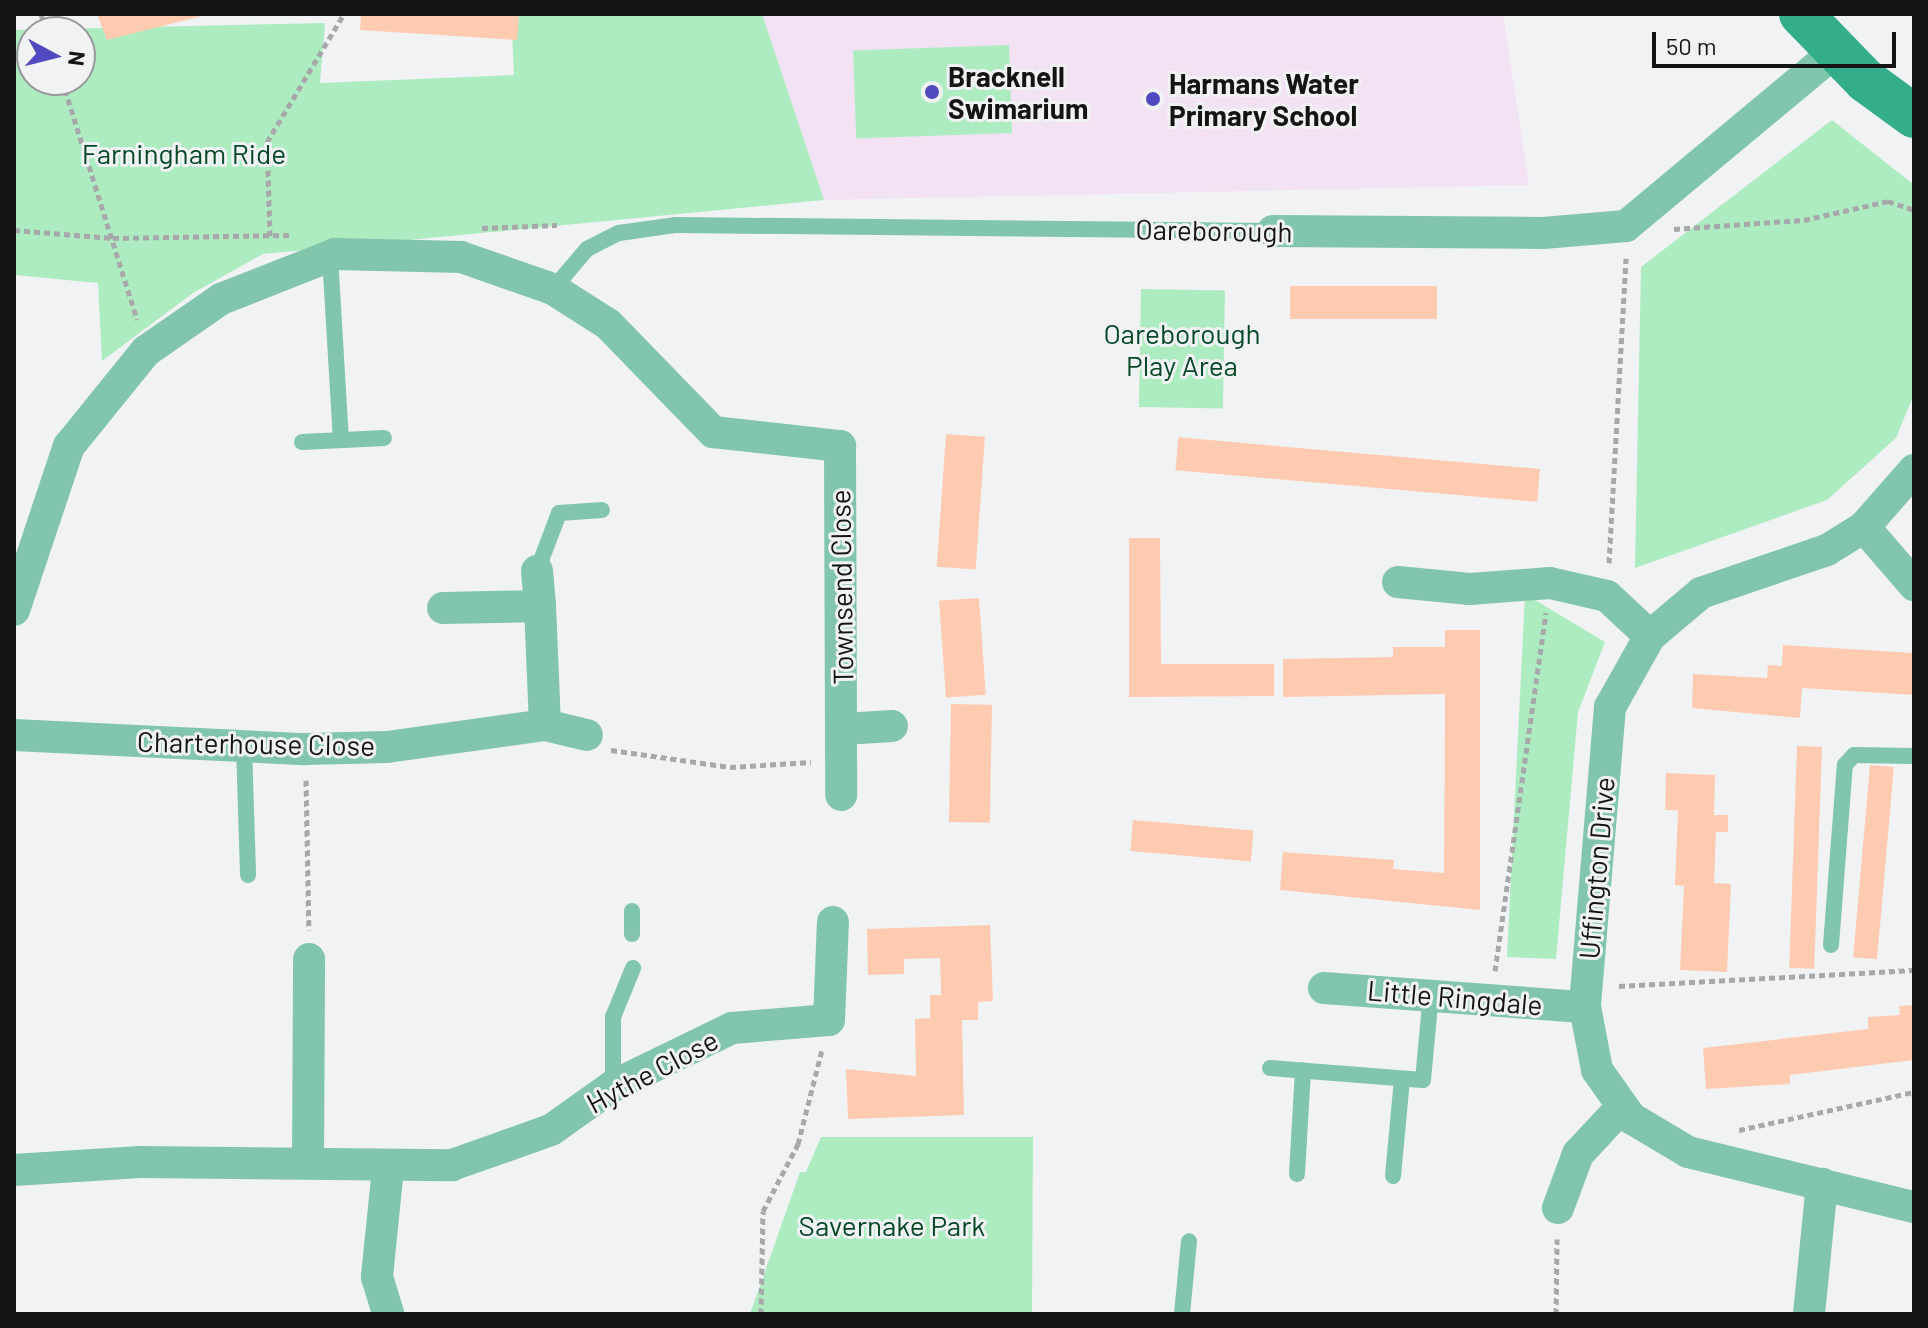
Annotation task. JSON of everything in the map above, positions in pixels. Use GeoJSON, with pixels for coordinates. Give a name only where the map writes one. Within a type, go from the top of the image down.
{"type":"FeatureCollection","features":[{"type":"Feature","properties":{"kind":"street"},"geometry":{"type":"LineString","coordinates":[[1801,14],[1835,52],[1914,116]]}},
{"type":"Feature","properties":{"kind":"street","name":"Oareborough"},"geometry":{"type":"LineString","coordinates":[[1273,231],[1543,233],[1626,226],[1835,52]]}},
{"type":"Feature","properties":{"kind":"street"},"geometry":{"type":"LineString","coordinates":[[15,598],[69,446],[146,351],[221,299],[330,256],[461,257],[553,289]]}},
{"type":"Feature","properties":{"kind":"street","name":"Townsend Close"},"geometry":{"type":"LineString","coordinates":[[553,289],[608,324],[713,432],[840,446],[841,795]]}},
{"type":"Feature","properties":{"kind":"street","name":"Uffington Drive"},"geometry":{"type":"LineString","coordinates":[[1914,470],[1864,527],[1827,550],[1701,593],[1650,636],[1610,707],[1595,997],[1597,1070],[1622,1107],[1688,1152],[1914,1207]]}},
{"type":"Feature","properties":{"kind":"street"},"geometry":{"type":"LineString","coordinates":[[1864,527],[1914,585]]}},
{"type":"Feature","properties":{"kind":"street"},"geometry":{"type":"LineString","coordinates":[[537,571],[545,725]]}},
{"type":"Feature","properties":{"kind":"street"},"geometry":{"type":"LineString","coordinates":[[1398,582],[1470,589],[1550,583],[1607,596],[1650,636]]}},
{"type":"Feature","properties":{"kind":"street"},"geometry":{"type":"LineString","coordinates":[[443,608],[540,606]]}},
{"type":"Feature","properties":{"kind":"street","name":"Charterhouse Close"},"geometry":{"type":"LineString","coordinates":[[14,735],[305,749],[387,747],[545,725],[587,735]]}},
{"type":"Feature","properties":{"kind":"street"},"geometry":{"type":"LineString","coordinates":[[843,729],[892,726]]}},
{"type":"Feature","properties":{"kind":"street"},"geometry":{"type":"LineString","coordinates":[[829,1020],[833,922]]}},
{"type":"Feature","properties":{"kind":"street"},"geometry":{"type":"LineString","coordinates":[[308,1163],[309,959]]}},
{"type":"Feature","properties":{"kind":"street","name":"Little Ringdale"},"geometry":{"type":"LineString","coordinates":[[1324,988],[1493,1000],[1595,997]]}},
{"type":"Feature","properties":{"kind":"street","name":"Hythe Close"},"geometry":{"type":"LineString","coordinates":[[14,1170],[308,1163],[388,1168],[452,1165],[551,1130],[613,1086],[732,1028],[829,1020]]}},
{"type":"Feature","properties":{"kind":"street"},"geometry":{"type":"LineString","coordinates":[[1558,1208],[1578,1154],[1622,1107]]}},
{"type":"Feature","properties":{"kind":"street"},"geometry":{"type":"LineString","coordinates":[[388,1168],[377,1277],[388,1314]]}},
{"type":"Feature","properties":{"kind":"street"},"geometry":{"type":"LineString","coordinates":[[1809,1314],[1822,1184]]}},
{"type":"Feature","properties":{"kind":"lane","name":"Oareborough"},"geometry":{"type":"LineString","coordinates":[[553,289],[587,249],[619,233],[676,225],[1273,231]]}},
{"type":"Feature","properties":{"kind":"lane"},"geometry":{"type":"LineString","coordinates":[[330,256],[341,440]]}},
{"type":"Feature","properties":{"kind":"lane"},"geometry":{"type":"LineString","coordinates":[[302,442],[384,438]]}},
{"type":"Feature","properties":{"kind":"lane"},"geometry":{"type":"LineString","coordinates":[[537,571],[559,513],[602,510]]}},
{"type":"Feature","properties":{"kind":"lane"},"geometry":{"type":"LineString","coordinates":[[244,746],[248,875]]}},
{"type":"Feature","properties":{"kind":"lane"},"geometry":{"type":"LineString","coordinates":[[1831,945],[1845,765],[1854,755],[1914,756]]}},
{"type":"Feature","properties":{"kind":"lane"},"geometry":{"type":"LineString","coordinates":[[632,911],[632,934]]}},
{"type":"Feature","properties":{"kind":"lane"},"geometry":{"type":"LineString","coordinates":[[613,1086],[613,1017],[633,968]]}},
{"type":"Feature","properties":{"kind":"lane"},"geometry":{"type":"LineString","coordinates":[[1270,1068],[1423,1080],[1431,994]]}},
{"type":"Feature","properties":{"kind":"lane"},"geometry":{"type":"LineString","coordinates":[[1297,1174],[1303,1070]]}},
{"type":"Feature","properties":{"kind":"lane"},"geometry":{"type":"LineString","coordinates":[[1393,1176],[1402,1079]]}},
{"type":"Feature","properties":{"kind":"lane"},"geometry":{"type":"LineString","coordinates":[[1182,1314],[1189,1241]]}},
{"type":"Feature","properties":{"kind":"path"},"geometry":{"type":"LineString","coordinates":[[270,236],[267,142],[344,14]]}},
{"type":"Feature","properties":{"kind":"path"},"geometry":{"type":"LineString","coordinates":[[67,96],[146,351]]}},
{"type":"Feature","properties":{"kind":"path"},"geometry":{"type":"LineString","coordinates":[[1665,228],[1730,230],[1888,201],[1914,210]]}},
{"type":"Feature","properties":{"kind":"path"},"geometry":{"type":"LineString","coordinates":[[477,228],[557,225]]}},
{"type":"Feature","properties":{"kind":"path"},"geometry":{"type":"LineString","coordinates":[[14,230],[113,238],[302,235]]}},
{"type":"Feature","properties":{"kind":"path"},"geometry":{"type":"LineString","coordinates":[[1607,596],[1626,253]]}},
{"type":"Feature","properties":{"kind":"path"},"geometry":{"type":"LineString","coordinates":[[1493,1000],[1550,583]]}},
{"type":"Feature","properties":{"kind":"path"},"geometry":{"type":"LineString","coordinates":[[587,735],[618,754],[730,767],[822,762]]}},
{"type":"Feature","properties":{"kind":"path"},"geometry":{"type":"LineString","coordinates":[[305,749],[309,959]]}},
{"type":"Feature","properties":{"kind":"path"},"geometry":{"type":"LineString","coordinates":[[1595,997],[1914,970]]}},
{"type":"Feature","properties":{"kind":"path"},"geometry":{"type":"LineString","coordinates":[[761,1314],[763,1211],[798,1144],[829,1020]]}},
{"type":"Feature","properties":{"kind":"path"},"geometry":{"type":"LineString","coordinates":[[1688,1152],[1721,1135],[1867,1097],[1914,1092]]}},
{"type":"Feature","properties":{"kind":"path"},"geometry":{"type":"LineString","coordinates":[[1556,1314],[1558,1208]]}},
{"type":"Feature","properties":{"kind":"shaded area","name":"Harmans Water Primary School"},"geometry":{"type":"Polygon","coordinates":[[[762,14],[1503,14],[1529,185],[824,200],[762,14]]]}},
{"type":"Feature","properties":{"kind":"green space","name":"Farningham Ride"},"geometry":{"type":"Polygon","coordinates":[[[511,14],[762,14],[824,200],[263,254],[193,293],[102,361],[98,283],[14,275],[14,30],[16,96],[96,96],[96,28],[325,23],[320,83],[514,75],[511,14]]]}},
{"type":"Feature","properties":{"kind":"green space","name":"Bracknell Swimarium"},"geometry":{"type":"Polygon","coordinates":[[[1009,45],[1012,133],[856,138],[853,50],[1009,45]]]}},
{"type":"Feature","properties":{"kind":"green space"},"geometry":{"type":"Polygon","coordinates":[[[1832,120],[1914,185],[1914,394],[1896,438],[1827,500],[1635,568],[1641,267],[1832,120]]]}},
{"type":"Feature","properties":{"kind":"green space","name":"Oareborough Play Area"},"geometry":{"type":"Polygon","coordinates":[[[1141,289],[1225,290],[1223,408],[1139,407],[1141,289]]]}},
{"type":"Feature","properties":{"kind":"green space"},"geometry":{"type":"Polygon","coordinates":[[[1525,594],[1605,642],[1578,712],[1556,959],[1507,957],[1525,594]]]}},
{"type":"Feature","properties":{"kind":"green space","name":"Savernake Park"},"geometry":{"type":"Polygon","coordinates":[[[821,1137],[1033,1137],[1032,1314],[750,1314],[800,1172],[806,1172],[821,1137]]]}},
{"type":"Feature","properties":{"kind":"building"},"geometry":{"type":"Polygon","coordinates":[[[97,14],[206,14],[206,15],[107,40],[97,14]]]}},
{"type":"Feature","properties":{"kind":"building"},"geometry":{"type":"Polygon","coordinates":[[[361,14],[519,14],[517,40],[360,30],[361,14]]]}},
{"type":"Feature","properties":{"kind":"building"},"geometry":{"type":"Polygon","coordinates":[[[1290,286],[1437,286],[1437,319],[1290,319],[1290,286]]]}},
{"type":"Feature","properties":{"kind":"building"},"geometry":{"type":"Polygon","coordinates":[[[946,434],[985,437],[976,569],[937,567],[946,434]]]}},
{"type":"Feature","properties":{"kind":"building"},"geometry":{"type":"Polygon","coordinates":[[[1178,437],[1540,469],[1537,502],[1176,470],[1178,437]]]}},
{"type":"Feature","properties":{"kind":"building"},"geometry":{"type":"Polygon","coordinates":[[[1129,538],[1160,538],[1161,664],[1274,664],[1274,696],[1129,697],[1129,538]]]}},
{"type":"Feature","properties":{"kind":"building"},"geometry":{"type":"Polygon","coordinates":[[[979,598],[986,695],[946,698],[939,601],[979,598]]]}},
{"type":"Feature","properties":{"kind":"building"},"geometry":{"type":"Polygon","coordinates":[[[1445,630],[1480,630],[1480,910],[1280,890],[1283,852],[1394,860],[1393,869],[1444,873],[1445,694],[1283,697],[1283,659],[1393,657],[1393,647],[1445,647],[1445,630]]]}},
{"type":"Feature","properties":{"kind":"building"},"geometry":{"type":"Polygon","coordinates":[[[1783,645],[1914,653],[1914,695],[1802,688],[1800,718],[1692,708],[1693,674],[1767,678],[1768,665],[1782,666],[1783,645]]]}},
{"type":"Feature","properties":{"kind":"building"},"geometry":{"type":"Polygon","coordinates":[[[951,704],[992,705],[990,823],[949,822],[951,704]]]}},
{"type":"Feature","properties":{"kind":"building"},"geometry":{"type":"Polygon","coordinates":[[[1797,746],[1822,747],[1814,969],[1789,968],[1797,746]]]}},
{"type":"Feature","properties":{"kind":"building"},"geometry":{"type":"Polygon","coordinates":[[[1870,765],[1894,767],[1877,959],[1853,957],[1870,765]]]}},
{"type":"Feature","properties":{"kind":"building"},"geometry":{"type":"Polygon","coordinates":[[[1666,773],[1715,775],[1714,815],[1728,815],[1728,832],[1716,832],[1714,883],[1731,884],[1727,972],[1680,970],[1684,886],[1675,885],[1678,810],[1665,810],[1666,773]]]}},
{"type":"Feature","properties":{"kind":"building"},"geometry":{"type":"Polygon","coordinates":[[[1133,820],[1254,831],[1251,861],[1130,851],[1133,820]]]}},
{"type":"Feature","properties":{"kind":"building"},"geometry":{"type":"Polygon","coordinates":[[[990,925],[993,1001],[978,1002],[978,1020],[962,1020],[964,1115],[848,1119],[846,1069],[916,1076],[915,1019],[930,1018],[930,995],[941,995],[940,958],[904,959],[904,974],[868,975],[867,929],[990,925]]]}},
{"type":"Feature","properties":{"kind":"building"},"geometry":{"type":"Polygon","coordinates":[[[1914,1005],[1914,1060],[1790,1075],[1790,1084],[1706,1089],[1703,1048],[1868,1029],[1868,1017],[1900,1015],[1899,1006],[1914,1005]]]}},
{"type":"Feature","properties":{"kind":"place","name":"Bracknell Swimarium"},"geometry":{"type":"Point","coordinates":[932,92]}},
{"type":"Feature","properties":{"kind":"place","name":"Harmans Water Primary School"},"geometry":{"type":"Point","coordinates":[1153,99]}}]}
